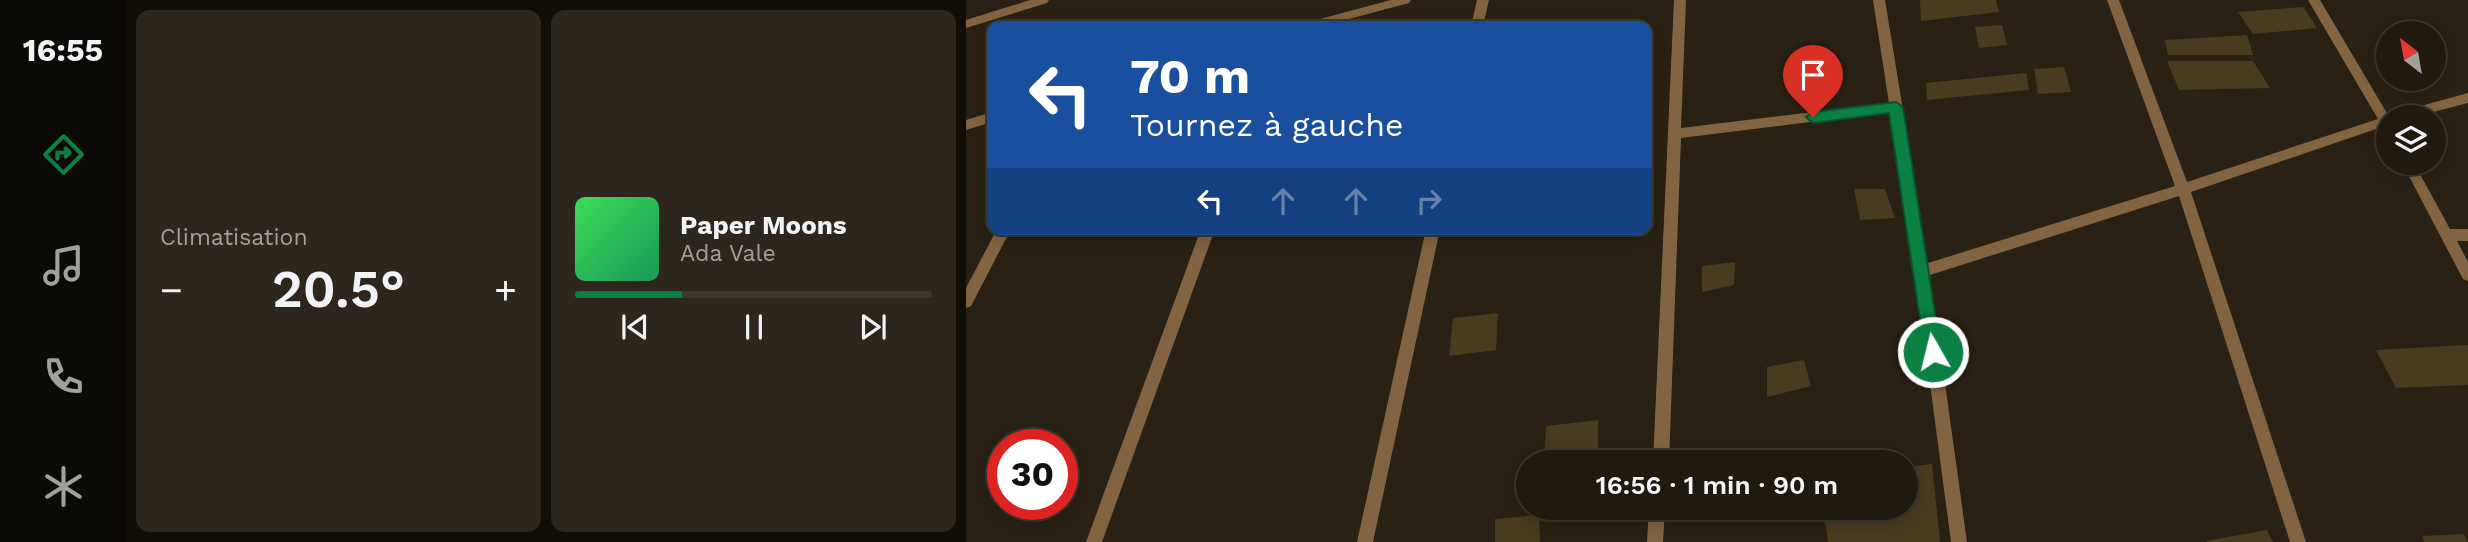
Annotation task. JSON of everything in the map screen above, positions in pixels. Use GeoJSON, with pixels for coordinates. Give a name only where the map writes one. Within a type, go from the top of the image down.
{"type":"FeatureCollection","features":[{"type":"Feature","properties":{"kind":"street"},"geometry":{"type":"LineString","coordinates":[[966,24],[1043,0]]}},
{"type":"Feature","properties":{"kind":"street"},"geometry":{"type":"LineString","coordinates":[[1327,21],[1405,0]]}},
{"type":"Feature","properties":{"kind":"street"},"geometry":{"type":"LineString","coordinates":[[1478,21],[1482,0]]}},
{"type":"Feature","properties":{"kind":"street"},"geometry":{"type":"LineString","coordinates":[[1662,450],[1680,0]]}},
{"type":"Feature","properties":{"kind":"street"},"geometry":{"type":"LineString","coordinates":[[1879,0],[1922,271],[1959,542]]}},
{"type":"Feature","properties":{"kind":"street"},"geometry":{"type":"LineString","coordinates":[[2113,0],[2183,189],[2298,542]]}},
{"type":"Feature","properties":{"kind":"street"},"geometry":{"type":"LineString","coordinates":[[2314,0],[2380,105]]}},
{"type":"Feature","properties":{"kind":"street"},"geometry":{"type":"LineString","coordinates":[[2442,105],[2468,97]]}},
{"type":"Feature","properties":{"kind":"street"},"geometry":{"type":"LineString","coordinates":[[1675,134],[1896,107]]}},
{"type":"Feature","properties":{"kind":"street"},"geometry":{"type":"LineString","coordinates":[[966,124],[987,118]]}},
{"type":"Feature","properties":{"kind":"street"},"geometry":{"type":"LineString","coordinates":[[1922,271],[2376,126]]}},
{"type":"Feature","properties":{"kind":"street"},"geometry":{"type":"LineString","coordinates":[[2415,175],[2468,275]]}},
{"type":"Feature","properties":{"kind":"street"},"geometry":{"type":"LineString","coordinates":[[2448,234],[2468,235]]}},
{"type":"Feature","properties":{"kind":"street"},"geometry":{"type":"LineString","coordinates":[[966,302],[1001,235]]}},
{"type":"Feature","properties":{"kind":"street"},"geometry":{"type":"LineString","coordinates":[[1094,542],[1206,235]]}},
{"type":"Feature","properties":{"kind":"street"},"geometry":{"type":"LineString","coordinates":[[1365,542],[1432,235]]}},
{"type":"Feature","properties":{"kind":"street"},"geometry":{"type":"LineString","coordinates":[[1655,542],[1656,520]]}},
{"type":"Feature","properties":{"kind":"building"},"geometry":{"type":"Polygon","coordinates":[[[1920,0],[1996,0],[1999,12],[1921,21],[1920,0]]]}},
{"type":"Feature","properties":{"kind":"building"},"geometry":{"type":"Polygon","coordinates":[[[2303,7],[2317,28],[2253,34],[2238,12],[2303,7]]]}},
{"type":"Feature","properties":{"kind":"building"},"geometry":{"type":"Polygon","coordinates":[[[2002,25],[2007,45],[1979,48],[1975,27],[2002,25]]]}},
{"type":"Feature","properties":{"kind":"building"},"geometry":{"type":"Polygon","coordinates":[[[2247,35],[2253,55],[2168,55],[2165,40],[2247,35]]]}},
{"type":"Feature","properties":{"kind":"building"},"geometry":{"type":"Polygon","coordinates":[[[2167,61],[2253,61],[2270,88],[2179,90],[2167,61]]]}},
{"type":"Feature","properties":{"kind":"building"},"geometry":{"type":"Polygon","coordinates":[[[2064,67],[2071,92],[2038,94],[2034,69],[2064,67]]]}},
{"type":"Feature","properties":{"kind":"building"},"geometry":{"type":"Polygon","coordinates":[[[2026,73],[2029,90],[1927,100],[1926,83],[2026,73]]]}},
{"type":"Feature","properties":{"kind":"building"},"geometry":{"type":"Polygon","coordinates":[[[1854,189],[1885,189],[1895,218],[1860,220],[1854,189]]]}},
{"type":"Feature","properties":{"kind":"building"},"geometry":{"type":"Polygon","coordinates":[[[1735,262],[1734,285],[1702,292],[1702,266],[1735,262]]]}},
{"type":"Feature","properties":{"kind":"building"},"geometry":{"type":"Polygon","coordinates":[[[1498,313],[1496,350],[1449,356],[1453,318],[1498,313]]]}},
{"type":"Feature","properties":{"kind":"building"},"geometry":{"type":"Polygon","coordinates":[[[2468,345],[2468,385],[2396,388],[2376,350],[2468,345]]]}},
{"type":"Feature","properties":{"kind":"building"},"geometry":{"type":"Polygon","coordinates":[[[1804,360],[1811,386],[1767,397],[1767,367],[1804,360]]]}},
{"type":"Feature","properties":{"kind":"building"},"geometry":{"type":"Polygon","coordinates":[[[1598,420],[1598,450],[1545,450],[1546,426],[1598,420]]]}},
{"type":"Feature","properties":{"kind":"building"},"geometry":{"type":"Polygon","coordinates":[[[1932,464],[1940,542],[1828,542],[1825,520],[1918,520],[1918,466],[1932,464]]]}},
{"type":"Feature","properties":{"kind":"building"},"geometry":{"type":"Polygon","coordinates":[[[1516,517],[1516,520],[1539,520],[1540,542],[1495,542],[1495,519],[1516,517]]]}},
{"type":"Feature","properties":{"kind":"building"},"geometry":{"type":"Polygon","coordinates":[[[2267,530],[2273,542],[2206,542],[2206,541],[2267,530]]]}},
{"type":"Feature","properties":{"kind":"building"},"geometry":{"type":"Polygon","coordinates":[[[2464,534],[2468,542],[2424,542],[2422,536],[2464,534]]]}},
{"type":"Feature","properties":{"kind":"route"},"geometry":{"type":"LineString","coordinates":[[1813,117],[1896,107],[1933,352]]}}]}
